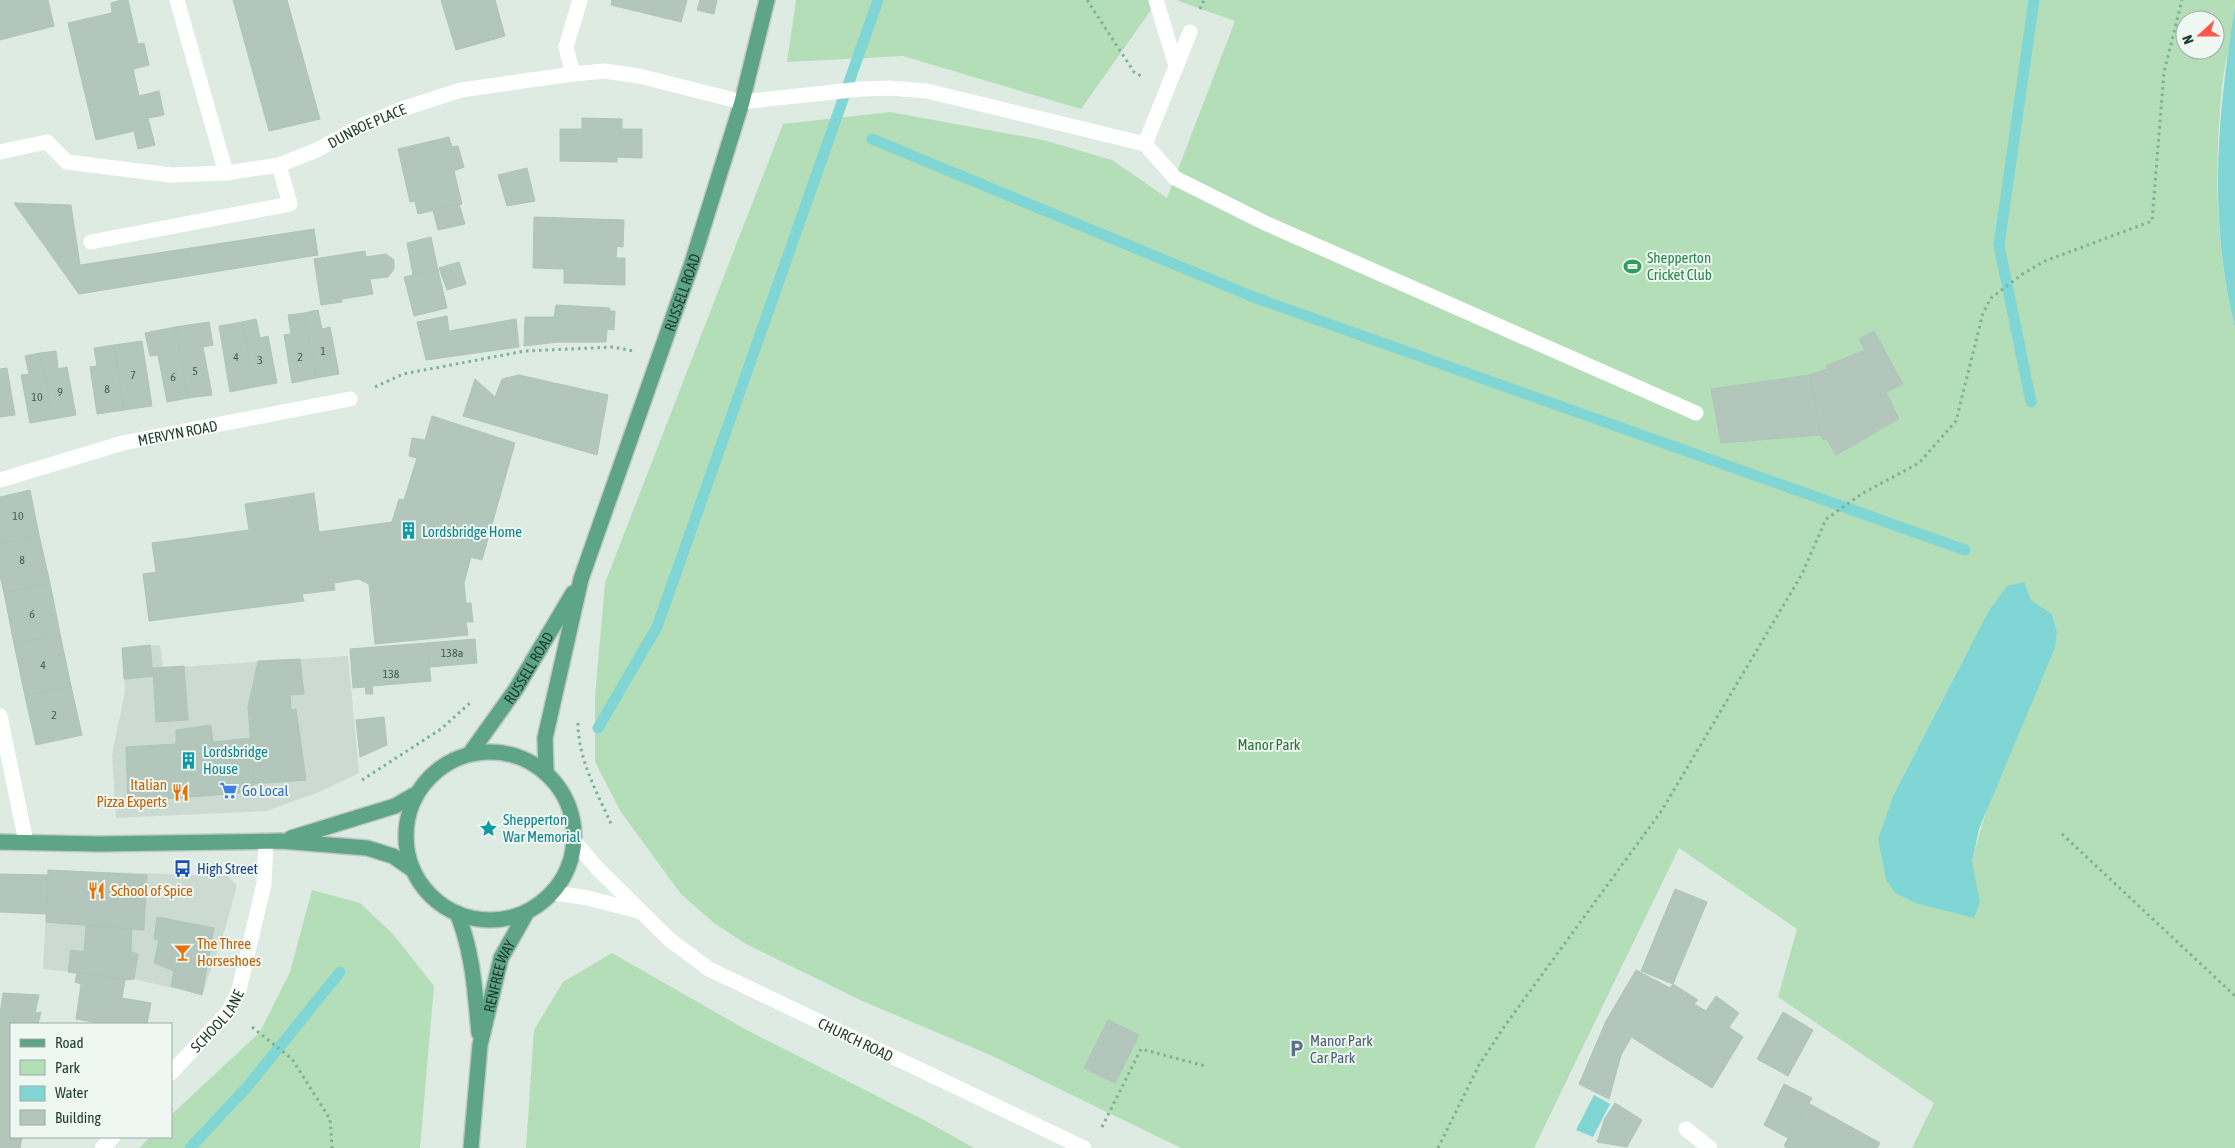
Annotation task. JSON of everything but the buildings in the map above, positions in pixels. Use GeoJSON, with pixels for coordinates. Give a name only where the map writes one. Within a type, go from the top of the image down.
{"type":"FeatureCollection","features":[{"type":"Feature","properties":{"kind":"main road","name":"RUSSELL ROAD"},"geometry":{"type":"LineString","coordinates":[[546,771],[545,738],[582,579],[691,266],[742,102],[767,0]]}},
{"type":"Feature","properties":{"kind":"main road","name":"RUSSELL ROAD"},"geometry":{"type":"LineString","coordinates":[[471,752],[516,689],[582,579]]}},
{"type":"Feature","properties":{"kind":"main road"},"geometry":{"type":"LineString","coordinates":[[274,841],[395,806],[414,795],[431,777],[453,761],[471,752],[492,751],[524,758],[546,771],[564,795],[573,818],[575,842],[570,866],[554,893],[544,902],[527,912],[504,919],[480,920],[457,913],[434,898],[424,888],[413,870],[406,844],[408,816],[414,795]]}},
{"type":"Feature","properties":{"kind":"main road"},"geometry":{"type":"LineString","coordinates":[[0,842],[99,844],[274,841],[368,848],[393,856],[413,870]]}},
{"type":"Feature","properties":{"kind":"main road","name":"RENFREE WAY"},"geometry":{"type":"LineString","coordinates":[[471,1148],[480,1045],[501,958],[527,912]]}},
{"type":"Feature","properties":{"kind":"main road","name":"RENFREE WAY"},"geometry":{"type":"LineString","coordinates":[[457,913],[465,933],[471,958],[480,1045]]}},
{"type":"Feature","properties":{"kind":"street"},"geometry":{"type":"LineString","coordinates":[[177,0],[226,173]]}},
{"type":"Feature","properties":{"kind":"street"},"geometry":{"type":"LineString","coordinates":[[573,74],[566,47],[580,0]]}},
{"type":"Feature","properties":{"kind":"street"},"geometry":{"type":"LineString","coordinates":[[1156,0],[1176,66]]}},
{"type":"Feature","properties":{"kind":"street"},"geometry":{"type":"LineString","coordinates":[[1145,144],[1190,32]]}},
{"type":"Feature","properties":{"kind":"street","name":"DUNBOE PLACE"},"geometry":{"type":"LineString","coordinates":[[0,152],[47,142],[67,162],[172,175],[226,173],[279,165],[317,150],[359,128],[402,109],[461,90],[604,71],[639,76],[742,102]]}},
{"type":"Feature","properties":{"kind":"street"},"geometry":{"type":"LineString","coordinates":[[742,102],[861,89],[927,90],[1145,144],[1175,178],[1256,218],[1696,413]]}},
{"type":"Feature","properties":{"kind":"street"},"geometry":{"type":"LineString","coordinates":[[91,242],[290,204],[279,165]]}},
{"type":"Feature","properties":{"kind":"street","name":"MERVYN ROAD"},"geometry":{"type":"LineString","coordinates":[[4,479],[123,443],[350,400]]}},
{"type":"Feature","properties":{"kind":"street"},"geometry":{"type":"LineString","coordinates":[[0,716],[26,842]]}},
{"type":"Feature","properties":{"kind":"street","name":"SCHOOL LANE"},"geometry":{"type":"LineString","coordinates":[[172,1072],[229,1010],[239,990],[274,841]]}},
{"type":"Feature","properties":{"kind":"street","name":"CHURCH ROAD"},"geometry":{"type":"LineString","coordinates":[[575,842],[670,940],[709,969],[1084,1148]]}},
{"type":"Feature","properties":{"kind":"street","name":"CHURCH ROAD"},"geometry":{"type":"LineString","coordinates":[[554,893],[588,898],[640,911]]}},
{"type":"Feature","properties":{"kind":"street"},"geometry":{"type":"LineString","coordinates":[[1686,1128],[1710,1148]]}},
{"type":"Feature","properties":{"kind":"street"},"geometry":{"type":"LineString","coordinates":[[102,1148],[112,1138]]}},
{"type":"Feature","properties":{"kind":"path"},"geometry":{"type":"LineString","coordinates":[[1087,0],[1134,72]]}},
{"type":"Feature","properties":{"kind":"path"},"geometry":{"type":"LineString","coordinates":[[1200,8],[1204,0]]}},
{"type":"Feature","properties":{"kind":"path"},"geometry":{"type":"LineString","coordinates":[[1438,1148],[1479,1065],[1504,1027],[1662,810],[1802,574],[1826,519],[1864,493],[1919,463],[1956,421],[1983,313],[1991,298],[2024,273],[2045,262],[2152,221],[2164,72],[2182,0]]}},
{"type":"Feature","properties":{"kind":"path"},"geometry":{"type":"LineString","coordinates":[[350,400],[403,374],[525,351],[613,347],[659,356]]}},
{"type":"Feature","properties":{"kind":"path"},"geometry":{"type":"LineString","coordinates":[[362,780],[441,729],[477,695]]}},
{"type":"Feature","properties":{"kind":"path"},"geometry":{"type":"LineString","coordinates":[[578,714],[578,732],[585,763],[612,826]]}},
{"type":"Feature","properties":{"kind":"path"},"geometry":{"type":"LineString","coordinates":[[2062,834],[2235,996]]}},
{"type":"Feature","properties":{"kind":"path"},"geometry":{"type":"LineString","coordinates":[[268,1038],[287,1054],[330,1119],[332,1148]]}},
{"type":"Feature","properties":{"kind":"path"},"geometry":{"type":"LineString","coordinates":[[1100,1132],[1140,1049],[1205,1066]]}},
{"type":"Feature","properties":{"kind":"shaded area"},"geometry":{"type":"Polygon","coordinates":[[[160,645],[163,668],[348,656],[359,773],[317,793],[266,811],[116,818],[112,755],[125,691],[122,648],[160,645]]]}},
{"type":"Feature","properties":{"kind":"shaded area"},"geometry":{"type":"Polygon","coordinates":[[[48,870],[228,876],[237,885],[225,929],[202,995],[134,979],[125,980],[77,972],[43,969],[48,870]]]}},
{"type":"Feature","properties":{"kind":"green space"},"geometry":{"type":"Polygon","coordinates":[[[796,0],[1158,0],[1081,109],[903,56],[787,62],[796,0]]]}},
{"type":"Feature","properties":{"kind":"green space","name":"Manor Park"},"geometry":{"type":"Polygon","coordinates":[[[1176,0],[2235,0],[2222,87],[2217,178],[2223,268],[2235,328],[2235,1148],[1912,1148],[1934,1103],[1778,997],[1797,929],[1679,848],[1534,1148],[1181,1148],[988,1054],[860,1000],[746,944],[714,923],[681,894],[621,812],[595,762],[595,696],[605,583],[783,124],[890,112],[1043,140],[1112,160],[1167,198],[1235,21],[1176,0]],[[2031,600],[1988,612],[1892,798],[1878,839],[1972,862],[1979,834],[1998,780],[2055,648],[2057,632],[2052,614],[2031,600]]]}},
{"type":"Feature","properties":{"kind":"green space"},"geometry":{"type":"Polygon","coordinates":[[[312,890],[360,903],[393,934],[434,986],[420,1148],[139,1148],[149,1138],[172,1138],[172,1114],[260,1032],[290,972],[312,890]]]}},
{"type":"Feature","properties":{"kind":"green space"},"geometry":{"type":"Polygon","coordinates":[[[612,953],[745,1029],[924,1120],[974,1148],[526,1148],[534,1030],[563,982],[612,953]]]}},
{"type":"Feature","properties":{"kind":"water"},"geometry":{"type":"Polygon","coordinates":[[[2235,7],[2235,328],[2221,247],[2218,168],[2224,88],[2235,7]]]}},
{"type":"Feature","properties":{"kind":"water"},"geometry":{"type":"Polygon","coordinates":[[[2024,582],[2031,600],[2052,614],[2057,632],[2055,648],[1979,829],[1972,862],[1980,902],[1974,918],[1915,903],[1894,892],[1886,879],[1878,839],[1892,798],[1988,612],[2007,586],[2024,582]]]}},
{"type":"Feature","properties":{"kind":"water"},"geometry":{"type":"Polygon","coordinates":[[[1594,1095],[1610,1104],[1593,1137],[1576,1130],[1594,1095]]]}},
{"type":"Feature","properties":{"kind":"waterway"},"geometry":{"type":"LineString","coordinates":[[598,728],[657,627],[878,0]]}},
{"type":"Feature","properties":{"kind":"waterway"},"geometry":{"type":"LineString","coordinates":[[2031,402],[1999,245],[2034,0]]}},
{"type":"Feature","properties":{"kind":"waterway"},"geometry":{"type":"LineString","coordinates":[[872,139],[1256,298],[1965,550]]}},
{"type":"Feature","properties":{"kind":"waterway"},"geometry":{"type":"LineString","coordinates":[[190,1148],[248,1086],[340,972]]}},
{"type":"Feature","properties":{"kind":"place","name":"Shepperton Cricket Club"},"geometry":{"type":"Point","coordinates":[1633,266]}},
{"type":"Feature","properties":{"kind":"place","name":"Lordsbridge Home"},"geometry":{"type":"Point","coordinates":[408,531]}},
{"type":"Feature","properties":{"kind":"place","name":"Lordsbridge House"},"geometry":{"type":"Point","coordinates":[189,760]}},
{"type":"Feature","properties":{"kind":"place","name":"Go Local"},"geometry":{"type":"Point","coordinates":[228,790]}},
{"type":"Feature","properties":{"kind":"place","name":"Italian Pizza Experts"},"geometry":{"type":"Point","coordinates":[181,793]}},
{"type":"Feature","properties":{"kind":"place","name":"Shepperton War Memorial"},"geometry":{"type":"Point","coordinates":[489,828]}},
{"type":"Feature","properties":{"kind":"place","name":"High Street"},"geometry":{"type":"Point","coordinates":[183,868]}},
{"type":"Feature","properties":{"kind":"place","name":"School of Spice"},"geometry":{"type":"Point","coordinates":[97,890]}},
{"type":"Feature","properties":{"kind":"place","name":"The Three Horseshoes"},"geometry":{"type":"Point","coordinates":[183,952]}},
{"type":"Feature","properties":{"kind":"place","name":"Manor Park Car Park"},"geometry":{"type":"Point","coordinates":[1296,1049]}}]}
